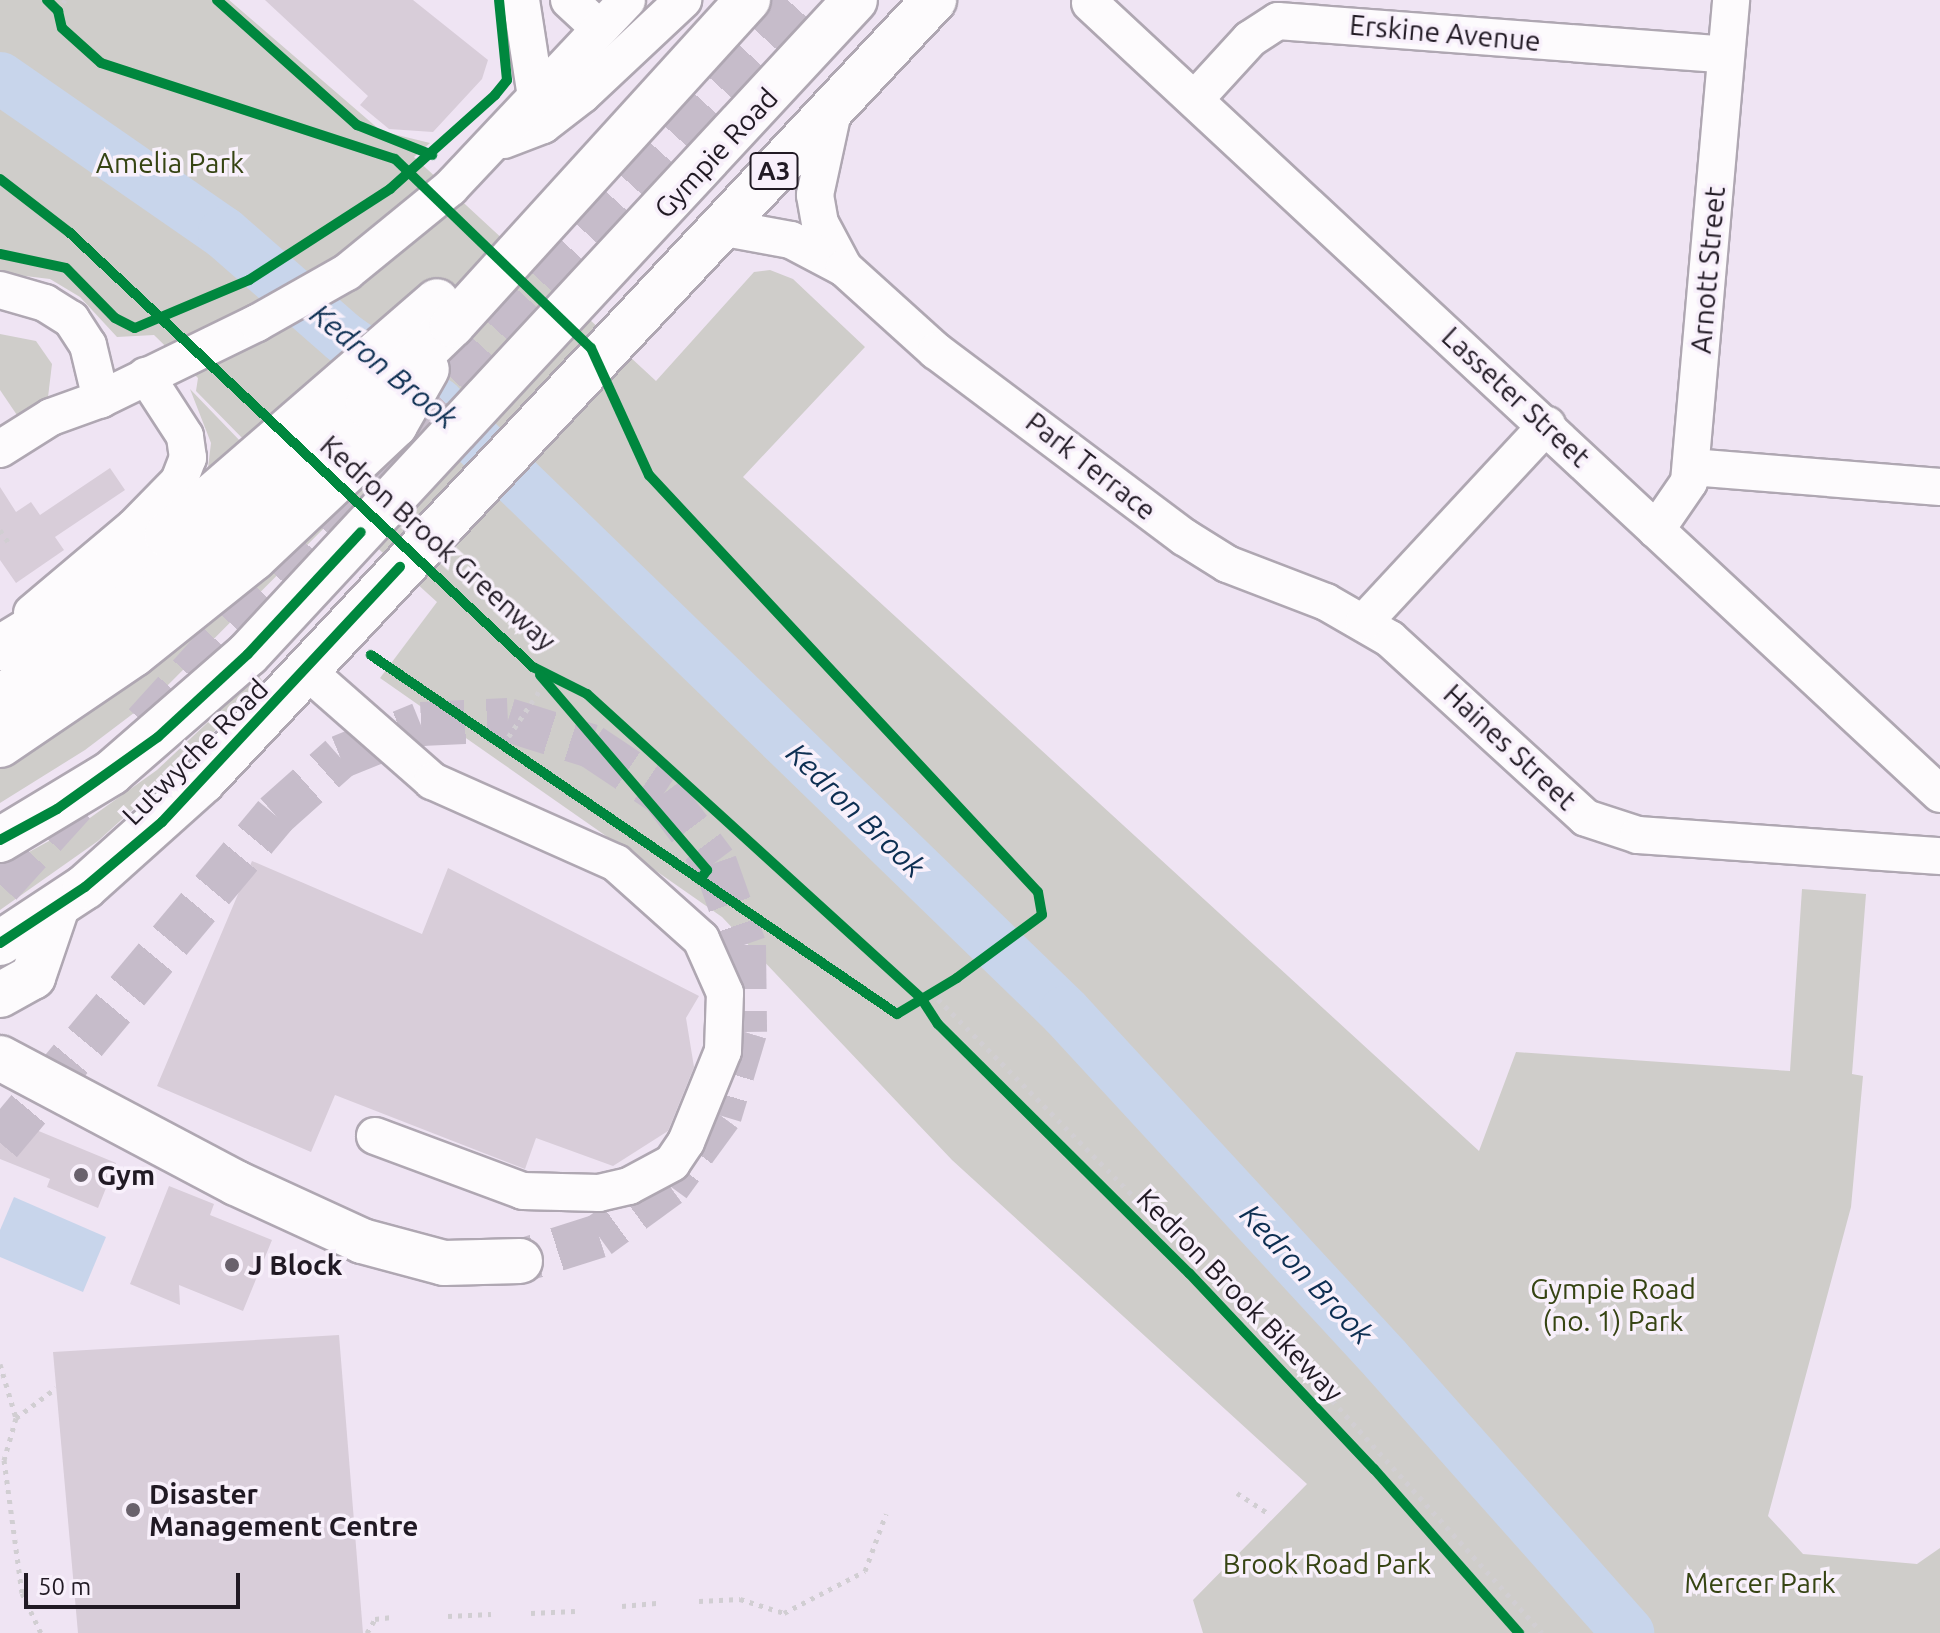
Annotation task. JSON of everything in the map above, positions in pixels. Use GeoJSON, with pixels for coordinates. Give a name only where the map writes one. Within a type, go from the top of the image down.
{"type":"FeatureCollection","features":[{"type":"Feature","properties":{"kind":"main road"},"geometry":{"type":"LineString","coordinates":[[0,698],[45,670],[226,529],[452,325],[748,0]]}},
{"type":"Feature","properties":{"kind":"main road","name":"A3"},"geometry":{"type":"LineString","coordinates":[[817,44],[841,0]]}},
{"type":"Feature","properties":{"kind":"main road","name":"Gympie Road"},"geometry":{"type":"LineString","coordinates":[[361,532],[855,0]]}},
{"type":"Feature","properties":{"kind":"main road","name":"Gympie Road"},"geometry":{"type":"LineString","coordinates":[[400,567],[934,0]]}},
{"type":"Feature","properties":{"kind":"main road"},"geometry":{"type":"LineString","coordinates":[[4,645],[92,592],[167,535],[429,306],[543,224]]}},
{"type":"Feature","properties":{"kind":"main road"},"geometry":{"type":"LineString","coordinates":[[0,745],[134,654],[312,504],[395,425],[452,325]]}},
{"type":"Feature","properties":{"kind":"main road","name":"Lutwyche Road"},"geometry":{"type":"LineString","coordinates":[[0,840],[68,802],[158,737],[248,654],[361,532]]}},
{"type":"Feature","properties":{"kind":"main road","name":"Lutwyche Road"},"geometry":{"type":"LineString","coordinates":[[0,943],[57,907],[162,822],[307,671],[400,567]]}},
{"type":"Feature","properties":{"kind":"main road"},"geometry":{"type":"LineString","coordinates":[[0,995],[33,977],[57,907]]}},
{"type":"Feature","properties":{"kind":"main road"},"geometry":{"type":"LineString","coordinates":[[0,1058],[236,1183],[362,1241],[444,1263],[520,1261]]}},
{"type":"Feature","properties":{"kind":"street"},"geometry":{"type":"LineString","coordinates":[[521,0],[536,97]]}},
{"type":"Feature","properties":{"kind":"street"},"geometry":{"type":"LineString","coordinates":[[569,0],[600,29]]}},
{"type":"Feature","properties":{"kind":"street"},"geometry":{"type":"LineString","coordinates":[[0,449],[51,417],[101,399],[347,272],[450,188],[627,0]]}},
{"type":"Feature","properties":{"kind":"street"},"geometry":{"type":"LineString","coordinates":[[492,145],[543,125],[563,110],[611,72],[683,0]]}},
{"type":"Feature","properties":{"kind":"street","name":"Arnott Street"},"geometry":{"type":"LineString","coordinates":[[1656,530],[1684,493],[1691,467],[1731,0]]}},
{"type":"Feature","properties":{"kind":"street","name":"Lasseter Street"},"geometry":{"type":"LineString","coordinates":[[1090,3],[1196,98],[1940,794]]}},
{"type":"Feature","properties":{"kind":"street","name":"Erskine Avenue"},"geometry":{"type":"LineString","coordinates":[[1196,98],[1259,31],[1278,21],[1726,55]]}},
{"type":"Feature","properties":{"kind":"street","name":"Park Terrace"},"geometry":{"type":"LineString","coordinates":[[834,107],[815,195],[820,223],[844,268]]}},
{"type":"Feature","properties":{"kind":"street","name":"Park Terrace"},"geometry":{"type":"LineString","coordinates":[[720,227],[791,240],[844,268],[936,351],[1184,537],[1227,564],[1364,622]]}},
{"type":"Feature","properties":{"kind":"street"},"geometry":{"type":"LineString","coordinates":[[9,301],[53,307],[78,327],[88,345],[101,399]]}},
{"type":"Feature","properties":{"kind":"street"},"geometry":{"type":"LineString","coordinates":[[4,645],[43,599],[125,535],[179,481],[188,458],[185,436],[146,376]]}},
{"type":"Feature","properties":{"kind":"street"},"geometry":{"type":"LineString","coordinates":[[0,477],[101,399]]}},
{"type":"Feature","properties":{"kind":"street"},"geometry":{"type":"LineString","coordinates":[[1364,622],[1547,425]]}},
{"type":"Feature","properties":{"kind":"street"},"geometry":{"type":"LineString","coordinates":[[1691,467],[1940,487]]}},
{"type":"Feature","properties":{"kind":"street","name":"Haines Street"},"geometry":{"type":"LineString","coordinates":[[1364,622],[1419,662],[1571,807],[1603,825],[1638,835],[1940,856]]}},
{"type":"Feature","properties":{"kind":"street"},"geometry":{"type":"LineString","coordinates":[[307,671],[432,781],[616,863],[701,939],[725,993],[723,1051],[686,1142],[672,1163],[629,1186],[599,1193],[523,1191],[375,1136]]}},
{"type":"Feature","properties":{"kind":"path"},"geometry":{"type":"LineString","coordinates":[[47,0],[58,11],[62,28]]}},
{"type":"Feature","properties":{"kind":"path"},"geometry":{"type":"LineString","coordinates":[[58,11],[65,0]]}},
{"type":"Feature","properties":{"kind":"path"},"geometry":{"type":"LineString","coordinates":[[0,530],[10,545]]}},
{"type":"Feature","properties":{"kind":"path"},"geometry":{"type":"LineString","coordinates":[[503,745],[546,678]]}},
{"type":"Feature","properties":{"kind":"path"},"geometry":{"type":"LineString","coordinates":[[490,736],[516,754]]}},
{"type":"Feature","properties":{"kind":"path"},"geometry":{"type":"LineString","coordinates":[[926,995],[944,985]]}},
{"type":"Feature","properties":{"kind":"path"},"geometry":{"type":"LineString","coordinates":[[926,995],[930,1011]]}},
{"type":"Feature","properties":{"kind":"path"},"geometry":{"type":"LineString","coordinates":[[926,995],[1292,1356],[1542,1633]]}},
{"type":"Feature","properties":{"kind":"path"},"geometry":{"type":"LineString","coordinates":[[0,1364],[16,1418],[4,1460],[22,1593],[41,1633]]}},
{"type":"Feature","properties":{"kind":"path"},"geometry":{"type":"LineString","coordinates":[[16,1418],[56,1388]]}},
{"type":"Feature","properties":{"kind":"path"},"geometry":{"type":"LineString","coordinates":[[1237,1493],[1266,1512]]}},
{"type":"Feature","properties":{"kind":"path"},"geometry":{"type":"LineString","coordinates":[[699,1601],[740,1599],[784,1613],[865,1571],[886,1514]]}},
{"type":"Feature","properties":{"kind":"path"},"geometry":{"type":"LineString","coordinates":[[622,1606],[659,1603]]}},
{"type":"Feature","properties":{"kind":"path"},"geometry":{"type":"LineString","coordinates":[[531,1613],[575,1611]]}},
{"type":"Feature","properties":{"kind":"path"},"geometry":{"type":"LineString","coordinates":[[448,1616],[491,1614]]}},
{"type":"Feature","properties":{"kind":"path"},"geometry":{"type":"LineString","coordinates":[[367,1633],[375,1619],[392,1617]]}},
{"type":"Feature","properties":{"kind":"green space"},"geometry":{"type":"Polygon","coordinates":[[[0,0],[229,0],[381,131],[430,143],[414,157],[656,381],[754,272],[770,270],[793,279],[865,347],[743,477],[1479,1151],[1516,1052],[1790,1071],[1802,889],[1866,894],[1852,1074],[1863,1076],[1851,1207],[1768,1516],[1803,1554],[1917,1564],[1940,1548],[1940,1633],[1203,1633],[1193,1600],[1307,1484],[952,1160],[722,917],[380,678],[437,602],[339,513],[159,694],[85,750],[0,803],[0,758],[248,444],[196,391],[198,378],[154,335],[117,337],[80,297],[50,279],[0,273],[0,0]]]}},
{"type":"Feature","properties":{"kind":"green space"},"geometry":{"type":"Polygon","coordinates":[[[0,334],[36,341],[52,364],[48,397],[21,421],[0,390],[0,334]]]}},
{"type":"Feature","properties":{"kind":"green space"},"geometry":{"type":"Polygon","coordinates":[[[190,389],[243,444],[207,476],[211,443],[190,389]]]}},
{"type":"Feature","properties":{"kind":"green space"},"geometry":{"type":"Polygon","coordinates":[[[258,675],[264,683],[163,782],[98,841],[0,910],[0,868],[87,820],[157,770],[258,675]]]}},
{"type":"Feature","properties":{"kind":"water"},"geometry":{"type":"Polygon","coordinates":[[[14,1197],[106,1237],[83,1292],[0,1257],[0,1230],[14,1197]]]}},
{"type":"Feature","properties":{"kind":"building"},"geometry":{"type":"Polygon","coordinates":[[[265,0],[413,0],[488,60],[482,79],[433,132],[389,129],[360,105],[368,96],[265,0]]]}},
{"type":"Feature","properties":{"kind":"building"},"geometry":{"type":"Polygon","coordinates":[[[110,468],[125,490],[55,537],[64,550],[16,583],[0,560],[0,487],[16,512],[31,502],[40,515],[110,468]]]}},
{"type":"Feature","properties":{"kind":"building"},"geometry":{"type":"Polygon","coordinates":[[[252,861],[422,934],[448,868],[699,996],[686,1018],[694,1067],[668,1131],[613,1166],[536,1138],[525,1169],[335,1095],[311,1152],[157,1086],[252,861]]]}},
{"type":"Feature","properties":{"kind":"building"},"geometry":{"type":"Polygon","coordinates":[[[0,1115],[116,1163],[98,1208],[47,1187],[50,1179],[0,1159],[0,1115]]]}},
{"type":"Feature","properties":{"kind":"building"},"geometry":{"type":"Polygon","coordinates":[[[169,1186],[214,1204],[210,1215],[272,1240],[243,1311],[179,1285],[180,1305],[130,1284],[169,1186]]]}},
{"type":"Feature","properties":{"kind":"building"},"geometry":{"type":"Polygon","coordinates":[[[339,1335],[363,1633],[78,1633],[53,1352],[339,1335]]]}},
{"type":"Feature","properties":{"kind":"waterway","name":"Kedron Brook"},"geometry":{"type":"LineString","coordinates":[[0,78],[224,233],[344,338],[438,404],[1065,1012],[1386,1360],[1628,1633]]}},
{"type":"Feature","properties":{"kind":"tunnel"},"geometry":{"type":"LineString","coordinates":[[145,724],[802,0]]}},
{"type":"Feature","properties":{"kind":"tunnel"},"geometry":{"type":"LineString","coordinates":[[0,1143],[275,815],[340,757],[421,724],[508,720],[591,746],[663,794],[715,863],[744,945],[745,1032],[720,1115],[669,1185],[599,1236],[520,1261]]}},
{"type":"Feature","properties":{"kind":"tunnel"},"geometry":{"type":"LineString","coordinates":[[0,885],[78,799]]}},
{"type":"Feature","properties":{"kind":"cycle path"},"geometry":{"type":"LineString","coordinates":[[47,0],[58,11],[62,28],[101,63],[395,159],[591,348],[649,475],[1038,892],[1042,915],[957,978],[897,1014],[371,655]]}},
{"type":"Feature","properties":{"kind":"cycle path"},"geometry":{"type":"LineString","coordinates":[[217,0],[357,125],[432,155]]}},
{"type":"Feature","properties":{"kind":"cycle path"},"geometry":{"type":"LineString","coordinates":[[0,254],[66,268],[115,318],[135,328],[249,280],[390,189],[495,95],[507,80],[499,0]]}},
{"type":"Feature","properties":{"kind":"cycle path","name":"Kedron Brook Greenway"},"geometry":{"type":"LineString","coordinates":[[0,179],[70,233],[533,667],[587,694],[921,998],[938,1024],[1189,1273],[1374,1469],[1519,1633]]}},
{"type":"Feature","properties":{"kind":"cycle path"},"geometry":{"type":"LineString","coordinates":[[0,840],[57,809],[158,737],[248,654],[361,532]]}},
{"type":"Feature","properties":{"kind":"cycle path"},"geometry":{"type":"LineString","coordinates":[[0,943],[85,887],[162,822],[400,567]]}},
{"type":"Feature","properties":{"kind":"cycle path"},"geometry":{"type":"LineString","coordinates":[[540,675],[707,870],[700,880]]}},
{"type":"Feature","properties":{"kind":"place","name":"Gym"},"geometry":{"type":"Point","coordinates":[81,1175]}},
{"type":"Feature","properties":{"kind":"place","name":"J Block"},"geometry":{"type":"Point","coordinates":[232,1265]}},
{"type":"Feature","properties":{"kind":"place","name":"Disaster Management Centre"},"geometry":{"type":"Point","coordinates":[133,1510]}},
{"type":"Feature","properties":{"kind":"park label","name":"Amelia Park"},"geometry":{"type":"Point","coordinates":[170,163]}},
{"type":"Feature","properties":{"kind":"park label","name":"Gympie Road (no. 1) Park"},"geometry":{"type":"Point","coordinates":[1613,1305]}},
{"type":"Feature","properties":{"kind":"park label","name":"Brook Road Park"},"geometry":{"type":"Point","coordinates":[1327,1564]}},
{"type":"Feature","properties":{"kind":"park label","name":"Mercer Park"},"geometry":{"type":"Point","coordinates":[1760,1583]}}]}
